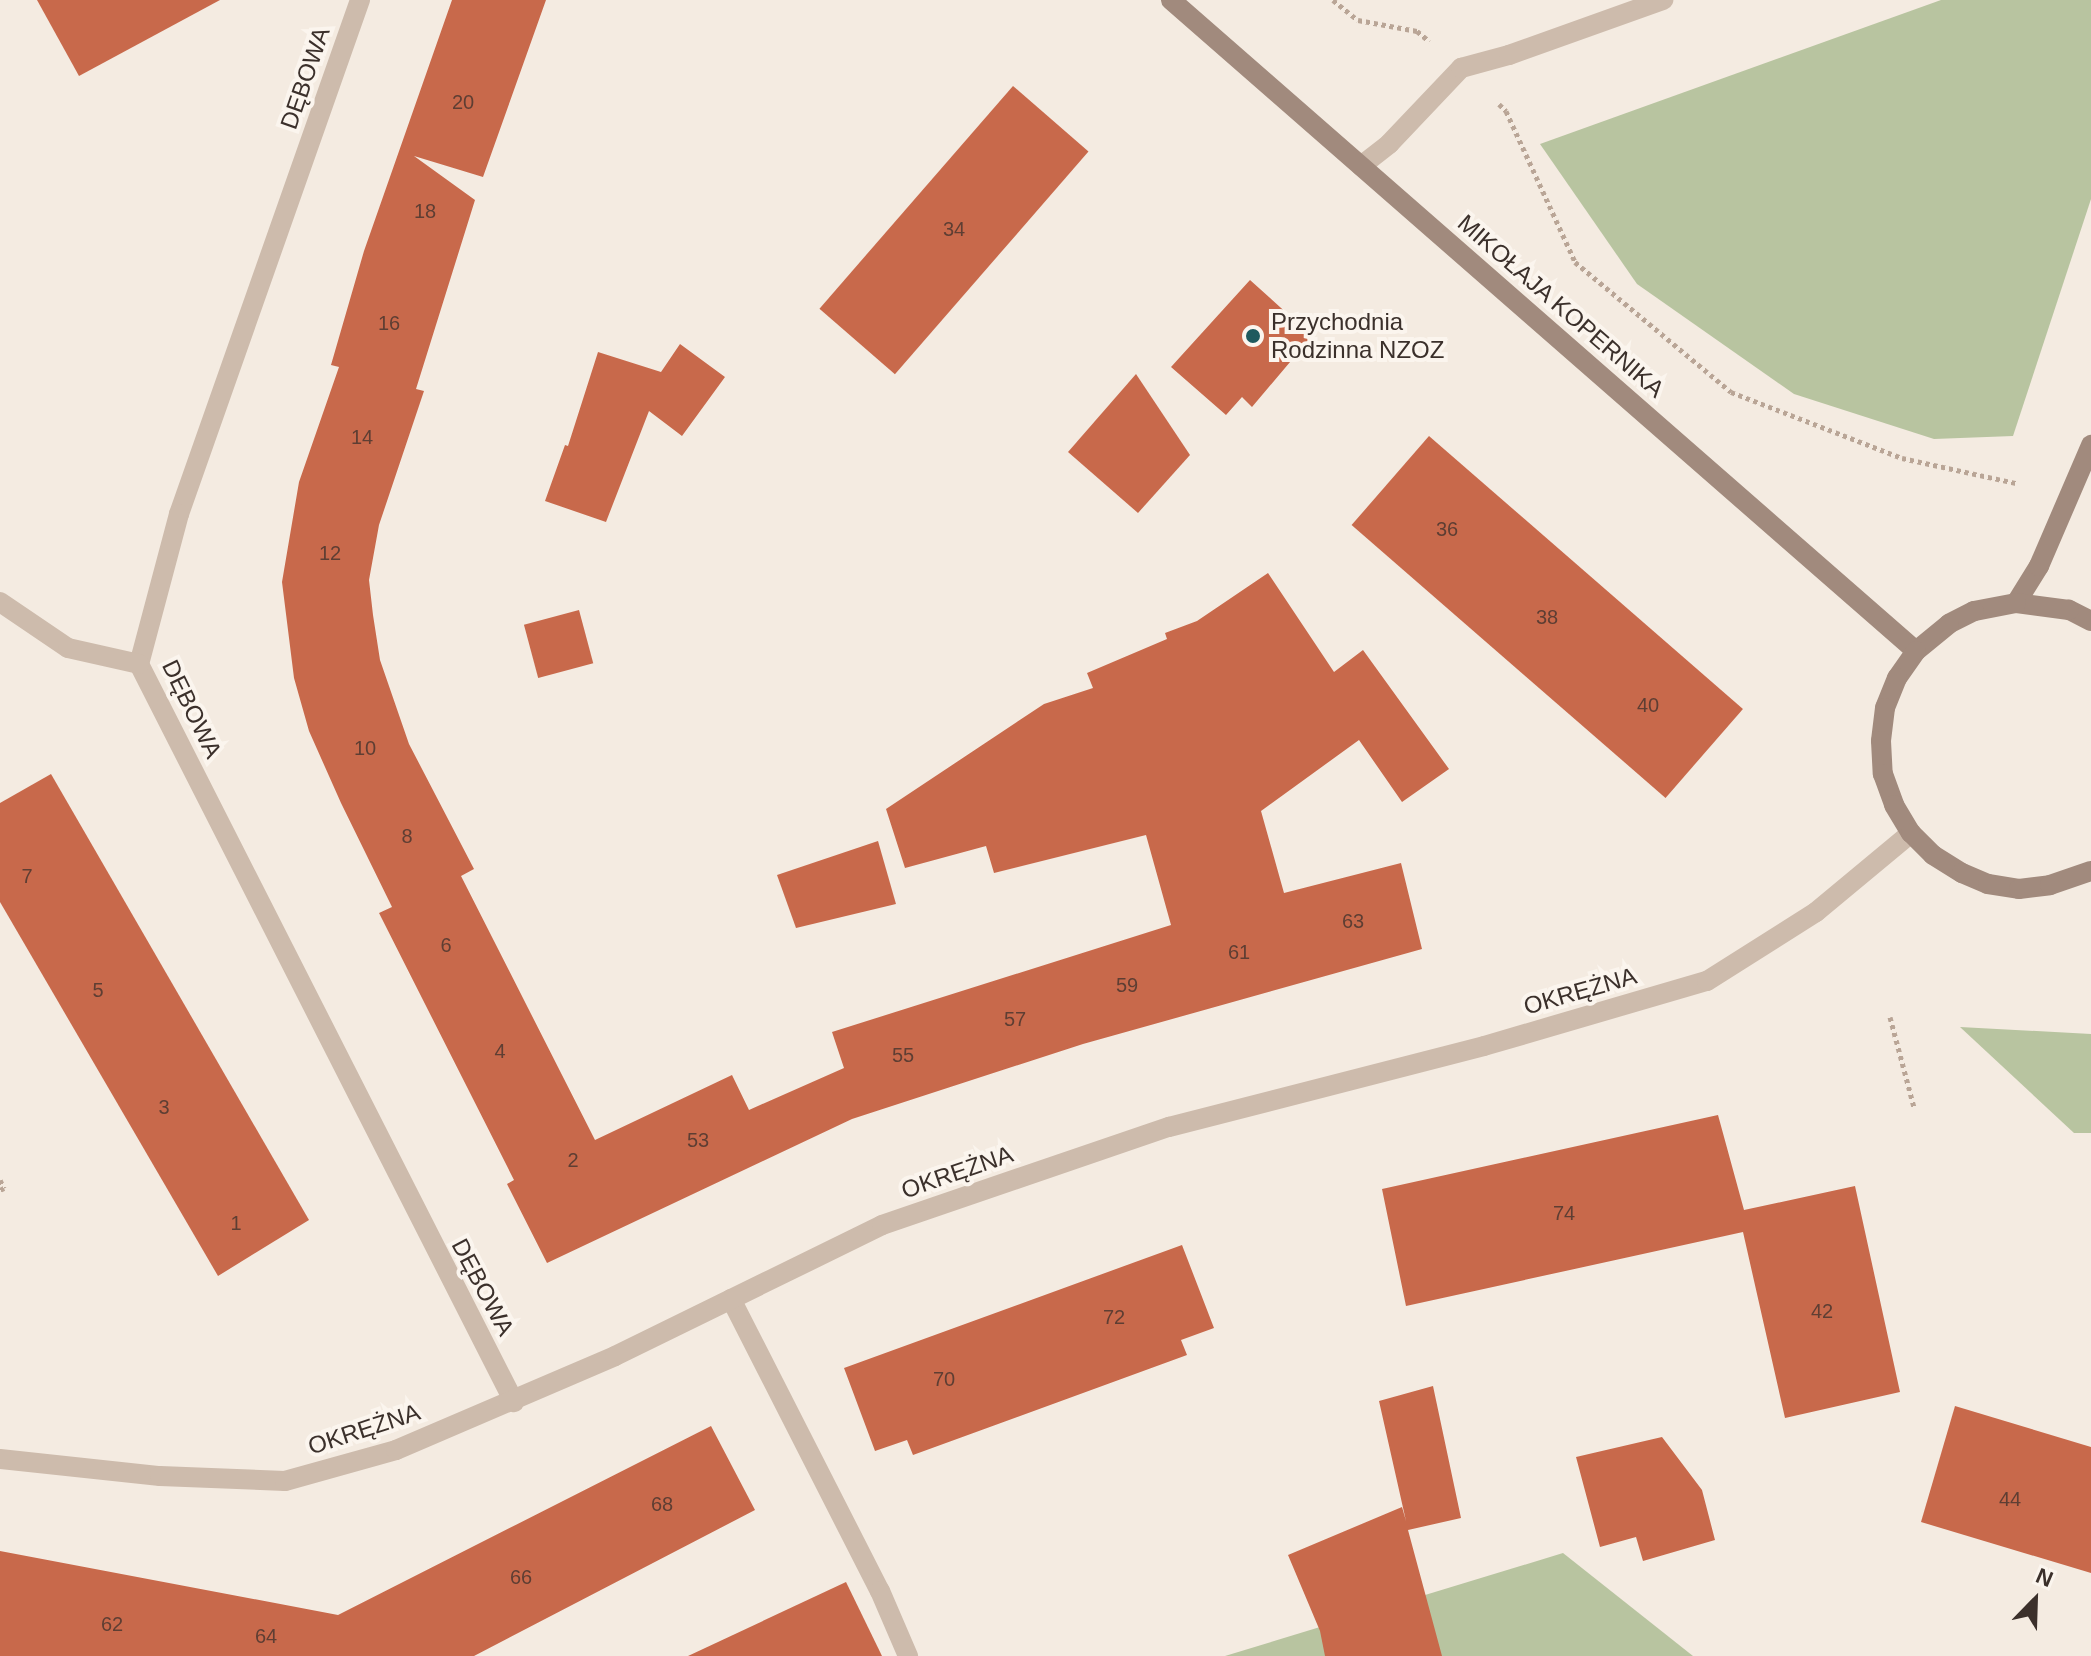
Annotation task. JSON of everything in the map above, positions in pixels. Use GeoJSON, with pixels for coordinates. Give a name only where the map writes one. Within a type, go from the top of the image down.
{"type":"FeatureCollection","features":[{"type":"Feature","properties":{"kind":"street","name":"DĘBOWA"},"geometry":{"type":"LineString","coordinates":[[360,0],[179,514],[139,664],[514,1402]]}},
{"type":"Feature","properties":{"kind":"street","name":"MIKOŁAJA KOPERNIKA"},"geometry":{"type":"LineString","coordinates":[[1171,0],[1916,651]]}},
{"type":"Feature","properties":{"kind":"street"},"geometry":{"type":"LineString","coordinates":[[1361,166],[1389,144],[1461,68],[1509,55],[1663,0]]}},
{"type":"Feature","properties":{"kind":"street"},"geometry":{"type":"LineString","coordinates":[[2016,603],[2039,566],[2091,445]]}},
{"type":"Feature","properties":{"kind":"street"},"geometry":{"type":"LineString","coordinates":[[0,602],[68,648],[139,664]]}},
{"type":"Feature","properties":{"kind":"street"},"geometry":{"type":"LineString","coordinates":[[2087,877],[2019,889],[1988,884],[1933,855],[1911,833],[1890,794],[1883,774],[1881,741],[1885,708],[1897,678],[1916,651],[1949,624],[1974,611],[2016,603],[2069,610],[2091,621]]}},
{"type":"Feature","properties":{"kind":"street","name":"OKRĘŻNA"},"geometry":{"type":"LineString","coordinates":[[0,1459],[160,1476],[285,1481],[396,1450],[514,1402],[882,1225],[1169,1127],[1484,1046],[1707,981],[1816,912],[1911,833]]}},
{"type":"Feature","properties":{"kind":"street"},"geometry":{"type":"LineString","coordinates":[[731,1299],[880,1591],[908,1656]]}},
{"type":"Feature","properties":{"kind":"path"},"geometry":{"type":"LineString","coordinates":[[1333,0],[1358,20],[1417,31]]}},
{"type":"Feature","properties":{"kind":"path"},"geometry":{"type":"LineString","coordinates":[[1506,111],[1575,262],[1731,392],[1902,458],[2016,483]]}},
{"type":"Feature","properties":{"kind":"path"},"geometry":{"type":"LineString","coordinates":[[1890,1017],[1914,1107]]}},
{"type":"Feature","properties":{"kind":"path"},"geometry":{"type":"LineString","coordinates":[[0,1180],[4,1188],[0,1190]]}},
{"type":"Feature","properties":{"kind":"green space"},"geometry":{"type":"Polygon","coordinates":[[[1941,0],[2091,0],[2091,199],[2013,436],[1934,439],[1794,394],[1637,284],[1540,144],[1941,0]]]}},
{"type":"Feature","properties":{"kind":"green space"},"geometry":{"type":"Polygon","coordinates":[[[1960,1027],[2091,1034],[2091,1133],[2074,1133],[1960,1027]]]}},
{"type":"Feature","properties":{"kind":"green space"},"geometry":{"type":"Polygon","coordinates":[[[1563,1553],[1693,1656],[1225,1656],[1563,1553]]]}},
{"type":"Feature","properties":{"kind":"building"},"geometry":{"type":"Polygon","coordinates":[[[37,0],[220,0],[79,76],[37,0]]]}},
{"type":"Feature","properties":{"kind":"building"},"geometry":{"type":"Polygon","coordinates":[[[452,0],[546,0],[483,177],[414,156],[475,200],[416,389],[424,391],[379,525],[369,580],[373,615],[380,660],[409,744],[474,869],[461,876],[595,1140],[732,1075],[749,1110],[844,1068],[832,1032],[1171,925],[1146,835],[994,873],[986,846],[905,868],[886,809],[1044,704],[1093,688],[1087,673],[1167,639],[1165,633],[1197,621],[1268,573],[1334,672],[1363,650],[1449,769],[1402,802],[1359,740],[1261,811],[1284,893],[1401,863],[1422,949],[1083,1044],[852,1119],[547,1263],[507,1184],[514,1180],[379,913],[392,907],[309,731],[294,678],[282,582],[299,482],[339,367],[331,365],[364,251],[452,0]]]}},
{"type":"Feature","properties":{"kind":"building"},"geometry":{"type":"Polygon","coordinates":[[[1013,86],[1088,152],[895,374],[819,309],[1013,86]]]}},
{"type":"Feature","properties":{"kind":"building"},"geometry":{"type":"Polygon","coordinates":[[[1250,280],[1312,336],[1252,407],[1242,397],[1226,415],[1171,367],[1250,280]]]}},
{"type":"Feature","properties":{"kind":"building"},"geometry":{"type":"Polygon","coordinates":[[[680,344],[725,377],[682,436],[649,411],[606,522],[545,501],[565,445],[568,446],[598,352],[661,372],[680,344]]]}},
{"type":"Feature","properties":{"kind":"building"},"geometry":{"type":"Polygon","coordinates":[[[1136,374],[1190,455],[1138,513],[1068,452],[1136,374]]]}},
{"type":"Feature","properties":{"kind":"building"},"geometry":{"type":"Polygon","coordinates":[[[1429,436],[1743,709],[1666,798],[1352,525],[1429,436]]]}},
{"type":"Feature","properties":{"kind":"building"},"geometry":{"type":"Polygon","coordinates":[[[579,610],[593,663],[538,678],[524,625],[579,610]]]}},
{"type":"Feature","properties":{"kind":"building"},"geometry":{"type":"Polygon","coordinates":[[[51,774],[309,1220],[218,1276],[0,902],[0,803],[51,774]]]}},
{"type":"Feature","properties":{"kind":"building"},"geometry":{"type":"Polygon","coordinates":[[[878,841],[896,904],[796,928],[777,875],[878,841]]]}},
{"type":"Feature","properties":{"kind":"building"},"geometry":{"type":"Polygon","coordinates":[[[1718,1115],[1744,1210],[1855,1186],[1900,1392],[1785,1418],[1743,1232],[1406,1306],[1382,1189],[1718,1115]]]}},
{"type":"Feature","properties":{"kind":"building"},"geometry":{"type":"Polygon","coordinates":[[[1182,1245],[1214,1328],[1181,1340],[1187,1355],[913,1455],[907,1440],[875,1451],[844,1368],[1182,1245]]]}},
{"type":"Feature","properties":{"kind":"building"},"geometry":{"type":"Polygon","coordinates":[[[1433,1386],[1461,1518],[1408,1530],[1442,1656],[1325,1656],[1320,1631],[1288,1555],[1402,1507],[1406,1521],[1379,1401],[1433,1386]]]}},
{"type":"Feature","properties":{"kind":"building"},"geometry":{"type":"Polygon","coordinates":[[[1955,1406],[2091,1447],[2091,1573],[1921,1522],[1955,1406]]]}},
{"type":"Feature","properties":{"kind":"building"},"geometry":{"type":"Polygon","coordinates":[[[711,1426],[755,1510],[474,1656],[0,1656],[0,1551],[338,1615],[711,1426]]]}},
{"type":"Feature","properties":{"kind":"building"},"geometry":{"type":"Polygon","coordinates":[[[1662,1437],[1702,1490],[1715,1540],[1643,1561],[1636,1537],[1600,1547],[1576,1457],[1662,1437]]]}},
{"type":"Feature","properties":{"kind":"building"},"geometry":{"type":"Polygon","coordinates":[[[846,1582],[882,1656],[688,1656],[846,1582]]]}},
{"type":"Feature","properties":{"kind":"place","name":"Przychodnia Rodzinna NZOZ"},"geometry":{"type":"Point","coordinates":[1253,336]}}]}
